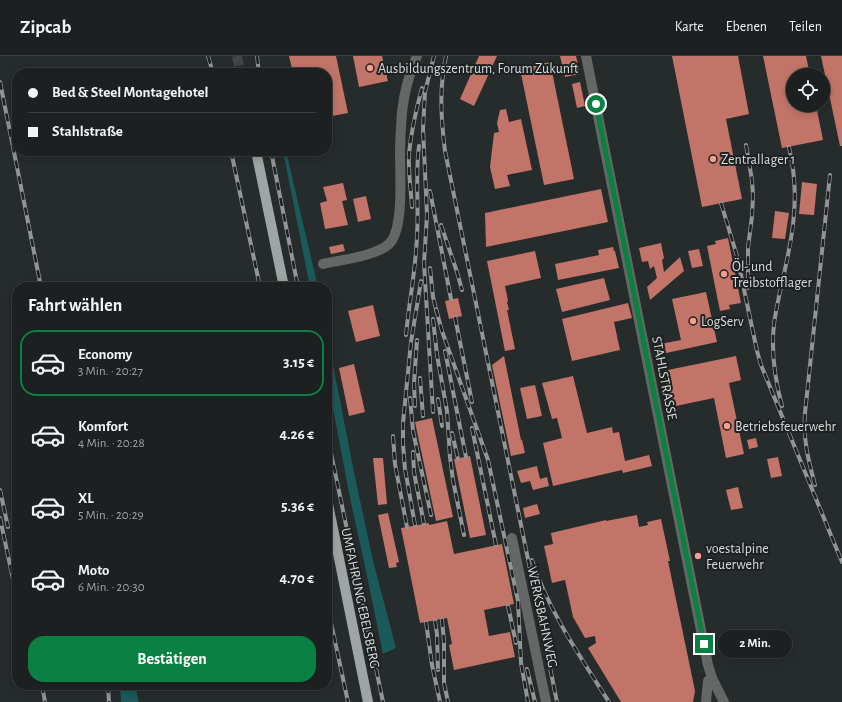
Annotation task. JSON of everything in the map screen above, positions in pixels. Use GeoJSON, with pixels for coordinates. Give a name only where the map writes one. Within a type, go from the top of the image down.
{"type":"FeatureCollection","features":[{"type":"Feature","properties":{"kind":"main road"},"geometry":{"type":"LineString","coordinates":[[257,156],[283,282]]}},
{"type":"Feature","properties":{"kind":"main road","name":"UMFAHRUNG EBELSBERG"},"geometry":{"type":"LineString","coordinates":[[332,524],[368,702]]}},
{"type":"Feature","properties":{"kind":"street"},"geometry":{"type":"LineString","coordinates":[[323,264],[377,252],[391,242],[395,235],[400,202],[402,111],[409,78],[417,56]]}},
{"type":"Feature","properties":{"kind":"street","name":"STAHLSTRASSE"},"geometry":{"type":"LineString","coordinates":[[586,56],[704,643],[712,678],[724,702]]}},
{"type":"Feature","properties":{"kind":"street","name":"WERKSBAHNWEG"},"geometry":{"type":"LineString","coordinates":[[512,538],[546,702]]}},
{"type":"Feature","properties":{"kind":"street"},"geometry":{"type":"LineString","coordinates":[[706,702],[708,681],[712,678]]}},
{"type":"Feature","properties":{"kind":"shaded area"},"geometry":{"type":"Polygon","coordinates":[[[284,156],[287,156],[317,282],[309,282],[284,156]]]}},
{"type":"Feature","properties":{"kind":"shaded area"},"geometry":{"type":"Polygon","coordinates":[[[332,360],[373,561],[396,648],[383,654],[366,571],[332,403],[332,360]]]}},
{"type":"Feature","properties":{"kind":"shaded area"},"geometry":{"type":"Polygon","coordinates":[[[120,690],[136,690],[139,702],[121,702],[120,690]]]}},
{"type":"Feature","properties":{"kind":"building"},"geometry":{"type":"Polygon","coordinates":[[[289,56],[336,56],[348,113],[332,116],[332,68],[292,68],[289,56]]]}},
{"type":"Feature","properties":{"kind":"building","name":"Ausbildungszentrum, Forum Zukunft"},"geometry":{"type":"Polygon","coordinates":[[[353,56],[382,56],[388,81],[359,87],[353,56]]]}},
{"type":"Feature","properties":{"kind":"building"},"geometry":{"type":"Polygon","coordinates":[[[479,56],[497,56],[474,106],[460,99],[479,56]]]}},
{"type":"Feature","properties":{"kind":"building"},"geometry":{"type":"Polygon","coordinates":[[[560,56],[576,56],[580,74],[565,77],[560,56]]]}},
{"type":"Feature","properties":{"kind":"building","name":"Zentrallager 1"},"geometry":{"type":"Polygon","coordinates":[[[672,56],[738,56],[749,114],[726,119],[742,199],[702,207],[672,56]]]}},
{"type":"Feature","properties":{"kind":"building"},"geometry":{"type":"Polygon","coordinates":[[[763,56],[806,56],[809,68],[786,68],[786,112],[817,112],[823,140],[782,148],[763,56]]]}},
{"type":"Feature","properties":{"kind":"building"},"geometry":{"type":"Polygon","coordinates":[[[821,56],[842,56],[842,146],[840,146],[830,99],[830,68],[824,68],[821,56]]]}},
{"type":"Feature","properties":{"kind":"building"},"geometry":{"type":"Polygon","coordinates":[[[550,62],[574,179],[544,185],[520,69],[550,62]]]}},
{"type":"Feature","properties":{"kind":"building"},"geometry":{"type":"Polygon","coordinates":[[[580,82],[585,106],[577,108],[572,84],[580,82]]]}},
{"type":"Feature","properties":{"kind":"building"},"geometry":{"type":"Polygon","coordinates":[[[506,109],[509,122],[521,119],[532,170],[507,175],[510,186],[495,189],[490,167],[494,133],[499,132],[497,123],[500,110],[506,109]]]}},
{"type":"Feature","properties":{"kind":"building"},"geometry":{"type":"Polygon","coordinates":[[[802,182],[817,184],[814,215],[799,214],[802,182]]]}},
{"type":"Feature","properties":{"kind":"building"},"geometry":{"type":"Polygon","coordinates":[[[343,183],[347,200],[342,201],[348,225],[325,229],[320,203],[327,201],[323,187],[343,183]]]}},
{"type":"Feature","properties":{"kind":"building"},"geometry":{"type":"Polygon","coordinates":[[[601,189],[608,222],[486,247],[485,213],[601,189]]]}},
{"type":"Feature","properties":{"kind":"building"},"geometry":{"type":"Polygon","coordinates":[[[366,196],[371,219],[358,222],[353,199],[366,196]]]}},
{"type":"Feature","properties":{"kind":"building"},"geometry":{"type":"Polygon","coordinates":[[[775,211],[789,213],[785,239],[772,238],[775,211]]]}},
{"type":"Feature","properties":{"kind":"building","name":"Öl- und Treibstofflager"},"geometry":{"type":"Polygon","coordinates":[[[728,238],[741,303],[729,305],[730,309],[720,311],[707,246],[716,244],[715,241],[728,238]]]}},
{"type":"Feature","properties":{"kind":"building"},"geometry":{"type":"Polygon","coordinates":[[[661,243],[664,258],[662,260],[664,272],[680,257],[684,271],[650,300],[647,287],[657,278],[654,266],[650,269],[648,261],[642,262],[639,248],[661,243]]]}},
{"type":"Feature","properties":{"kind":"building"},"geometry":{"type":"Polygon","coordinates":[[[343,244],[345,251],[331,254],[329,247],[343,244]]]}},
{"type":"Feature","properties":{"kind":"building"},"geometry":{"type":"Polygon","coordinates":[[[613,247],[619,268],[558,280],[555,264],[599,255],[598,250],[613,247]]]}},
{"type":"Feature","properties":{"kind":"building"},"geometry":{"type":"Polygon","coordinates":[[[699,249],[703,266],[692,268],[688,251],[699,249]]]}},
{"type":"Feature","properties":{"kind":"building"},"geometry":{"type":"Polygon","coordinates":[[[535,251],[541,278],[505,286],[509,310],[507,310],[515,349],[505,351],[487,261],[535,251]]]}},
{"type":"Feature","properties":{"kind":"building"},"geometry":{"type":"Polygon","coordinates":[[[604,278],[610,300],[562,312],[556,289],[604,278]]]}},
{"type":"Feature","properties":{"kind":"building"},"geometry":{"type":"Polygon","coordinates":[[[706,292],[717,342],[657,355],[655,345],[681,340],[672,299],[706,292]]]}},
{"type":"Feature","properties":{"kind":"building"},"geometry":{"type":"Polygon","coordinates":[[[458,298],[462,316],[449,319],[445,301],[458,298]]]}},
{"type":"Feature","properties":{"kind":"building"},"geometry":{"type":"Polygon","coordinates":[[[628,303],[632,318],[614,322],[620,350],[572,361],[562,319],[628,303]]]}},
{"type":"Feature","properties":{"kind":"building"},"geometry":{"type":"Polygon","coordinates":[[[373,305],[380,336],[356,342],[348,311],[373,305]]]}},
{"type":"Feature","properties":{"kind":"building"},"geometry":{"type":"Polygon","coordinates":[[[504,356],[525,453],[511,456],[492,365],[504,356]]]}},
{"type":"Feature","properties":{"kind":"building"},"geometry":{"type":"Polygon","coordinates":[[[736,356],[741,380],[729,383],[744,454],[726,458],[714,398],[671,407],[663,371],[736,356]]]}},
{"type":"Feature","properties":{"kind":"building"},"geometry":{"type":"Polygon","coordinates":[[[354,364],[365,412],[349,416],[339,368],[354,364]]]}},
{"type":"Feature","properties":{"kind":"building"},"geometry":{"type":"Polygon","coordinates":[[[573,376],[587,433],[612,427],[613,433],[619,432],[625,461],[649,455],[652,466],[623,473],[622,470],[553,486],[543,443],[562,438],[557,418],[552,419],[542,383],[573,376]]]}},
{"type":"Feature","properties":{"kind":"building"},"geometry":{"type":"Polygon","coordinates":[[[535,385],[542,416],[527,419],[520,388],[535,385]]]}},
{"type":"Feature","properties":{"kind":"building"},"geometry":{"type":"Polygon","coordinates":[[[432,418],[453,517],[436,521],[415,422],[432,418]]]}},
{"type":"Feature","properties":{"kind":"building"},"geometry":{"type":"Polygon","coordinates":[[[756,438],[758,447],[749,449],[747,440],[756,438]]]}},
{"type":"Feature","properties":{"kind":"building"},"geometry":{"type":"Polygon","coordinates":[[[470,456],[486,535],[470,538],[454,459],[470,456]]]}},
{"type":"Feature","properties":{"kind":"building"},"geometry":{"type":"Polygon","coordinates":[[[778,457],[782,476],[771,478],[767,459],[778,457]]]}},
{"type":"Feature","properties":{"kind":"building"},"geometry":{"type":"Polygon","coordinates":[[[373,458],[383,458],[387,504],[378,505],[373,458]]]}},
{"type":"Feature","properties":{"kind":"building"},"geometry":{"type":"Polygon","coordinates":[[[537,466],[540,479],[547,477],[549,486],[533,490],[530,481],[521,483],[517,471],[537,466]]]}},
{"type":"Feature","properties":{"kind":"building"},"geometry":{"type":"Polygon","coordinates":[[[738,487],[743,508],[731,510],[726,490],[738,487]]]}},
{"type":"Feature","properties":{"kind":"building"},"geometry":{"type":"Polygon","coordinates":[[[537,504],[540,514],[525,518],[523,508],[537,504]]]}},
{"type":"Feature","properties":{"kind":"building"},"geometry":{"type":"Polygon","coordinates":[[[388,513],[399,562],[396,563],[397,567],[389,568],[378,515],[388,513]]]}},
{"type":"Feature","properties":{"kind":"building"},"geometry":{"type":"Polygon","coordinates":[[[637,515],[639,527],[648,525],[647,522],[661,519],[670,561],[668,561],[695,691],[693,702],[621,702],[588,648],[596,643],[595,636],[585,638],[573,617],[565,580],[552,583],[544,546],[553,544],[551,533],[606,520],[637,515]]]}},
{"type":"Feature","properties":{"kind":"building"},"geometry":{"type":"Polygon","coordinates":[[[447,521],[454,554],[502,544],[514,604],[484,610],[489,636],[510,632],[515,657],[454,670],[449,645],[452,644],[447,618],[420,623],[401,528],[429,523],[429,525],[447,521]]]}},
{"type":"Feature","properties":{"kind":"tunnel"},"geometry":{"type":"LineString","coordinates":[[237,56],[239,68]]}},
{"type":"Feature","properties":{"kind":"railway"},"geometry":{"type":"LineString","coordinates":[[208,56],[212,68]]}},
{"type":"Feature","properties":{"kind":"railway"},"geometry":{"type":"LineString","coordinates":[[257,56],[258,68]]}},
{"type":"Feature","properties":{"kind":"railway"},"geometry":{"type":"LineString","coordinates":[[433,412],[424,263],[427,215],[423,129],[425,92],[434,56]]}},
{"type":"Feature","properties":{"kind":"railway"},"geometry":{"type":"LineString","coordinates":[[446,56],[442,80],[441,104],[445,151],[557,702]]}},
{"type":"Feature","properties":{"kind":"railway"},"geometry":{"type":"LineString","coordinates":[[0,82],[12,142]]}},
{"type":"Feature","properties":{"kind":"railway"},"geometry":{"type":"LineString","coordinates":[[412,207],[409,154],[414,121],[422,88]]}},
{"type":"Feature","properties":{"kind":"railway"},"geometry":{"type":"LineString","coordinates":[[746,145],[753,196],[748,248],[748,288]]}},
{"type":"Feature","properties":{"kind":"railway"},"geometry":{"type":"LineString","coordinates":[[406,335],[416,248],[417,168],[419,146]]}},
{"type":"Feature","properties":{"kind":"railway"},"geometry":{"type":"LineString","coordinates":[[782,406],[774,365],[773,334],[776,310],[793,227],[795,196],[789,147]]}},
{"type":"Feature","properties":{"kind":"railway"},"geometry":{"type":"LineString","coordinates":[[15,156],[40,282]]}},
{"type":"Feature","properties":{"kind":"railway"},"geometry":{"type":"LineString","coordinates":[[232,156],[259,282]]}},
{"type":"Feature","properties":{"kind":"railway"},"geometry":{"type":"LineString","coordinates":[[272,156],[297,282]]}},
{"type":"Feature","properties":{"kind":"railway"},"geometry":{"type":"LineString","coordinates":[[815,485],[807,449],[805,413],[830,175]]}},
{"type":"Feature","properties":{"kind":"railway"},"geometry":{"type":"LineString","coordinates":[[430,191],[451,299]]}},
{"type":"Feature","properties":{"kind":"railway"},"geometry":{"type":"LineString","coordinates":[[721,203],[737,256],[761,365],[842,562]]}},
{"type":"Feature","properties":{"kind":"railway"},"geometry":{"type":"LineString","coordinates":[[441,225],[462,290]]}},
{"type":"Feature","properties":{"kind":"railway"},"geometry":{"type":"LineString","coordinates":[[430,268],[433,297],[437,313]]}},
{"type":"Feature","properties":{"kind":"railway"},"geometry":{"type":"LineString","coordinates":[[415,525],[405,469],[403,423],[411,342],[421,281]]}},
{"type":"Feature","properties":{"kind":"railway"},"geometry":{"type":"LineString","coordinates":[[436,309],[442,331],[488,460],[518,601],[521,663],[528,702]]}},
{"type":"Feature","properties":{"kind":"railway"},"geometry":{"type":"LineString","coordinates":[[455,317],[472,402]]}},
{"type":"Feature","properties":{"kind":"railway"},"geometry":{"type":"LineString","coordinates":[[433,319],[437,355],[447,411],[453,480],[464,535]]}},
{"type":"Feature","properties":{"kind":"railway"},"geometry":{"type":"LineString","coordinates":[[415,406],[414,383],[417,340]]}},
{"type":"Feature","properties":{"kind":"railway"},"geometry":{"type":"LineString","coordinates":[[445,351],[466,457]]}},
{"type":"Feature","properties":{"kind":"railway"},"geometry":{"type":"LineString","coordinates":[[420,378],[423,416]]}},
{"type":"Feature","properties":{"kind":"railway"},"geometry":{"type":"LineString","coordinates":[[410,398],[413,431],[431,515]]}},
{"type":"Feature","properties":{"kind":"railway"},"geometry":{"type":"LineString","coordinates":[[438,399],[442,426]]}},
{"type":"Feature","properties":{"kind":"railway"},"geometry":{"type":"LineString","coordinates":[[472,428],[496,545]]}},
{"type":"Feature","properties":{"kind":"railway"},"geometry":{"type":"LineString","coordinates":[[452,433],[458,459]]}},
{"type":"Feature","properties":{"kind":"railway"},"geometry":{"type":"LineString","coordinates":[[393,436],[395,464],[407,527]]}},
{"type":"Feature","properties":{"kind":"railway"},"geometry":{"type":"LineString","coordinates":[[413,452],[414,472],[424,524]]}},
{"type":"Feature","properties":{"kind":"railway"},"geometry":{"type":"LineString","coordinates":[[332,458],[383,702]]}},
{"type":"Feature","properties":{"kind":"railway"},"geometry":{"type":"LineString","coordinates":[[0,490],[8,527]]}},
{"type":"Feature","properties":{"kind":"railway"},"geometry":{"type":"LineString","coordinates":[[0,518],[12,574]]}},
{"type":"Feature","properties":{"kind":"railway"},"geometry":{"type":"LineString","coordinates":[[532,560],[556,615],[609,702]]}},
{"type":"Feature","properties":{"kind":"railway"},"geometry":{"type":"LineString","coordinates":[[508,606],[516,643]]}},
{"type":"Feature","properties":{"kind":"railway"},"geometry":{"type":"LineString","coordinates":[[442,619],[444,642],[444,683],[448,702]]}},
{"type":"Feature","properties":{"kind":"railway"},"geometry":{"type":"LineString","coordinates":[[435,621],[437,634],[438,670]]}},
{"type":"Feature","properties":{"kind":"railway"},"geometry":{"type":"LineString","coordinates":[[426,622],[432,665],[440,702]]}},
{"type":"Feature","properties":{"kind":"railway"},"geometry":{"type":"LineString","coordinates":[[332,627],[348,702]]}},
{"type":"Feature","properties":{"kind":"railway"},"geometry":{"type":"LineString","coordinates":[[527,669],[535,702]]}},
{"type":"Feature","properties":{"kind":"railway"},"geometry":{"type":"LineString","coordinates":[[43,690],[45,702]]}},
{"type":"Feature","properties":{"kind":"railway"},"geometry":{"type":"LineString","coordinates":[[108,690],[109,702]]}},
{"type":"Feature","properties":{"kind":"place","name":"Ausbildungszentrum, Forum Zukunft"},"geometry":{"type":"Point","coordinates":[370,68]}},
{"type":"Feature","properties":{"kind":"place","name":"Zentrallager 1"},"geometry":{"type":"Point","coordinates":[713,159]}},
{"type":"Feature","properties":{"kind":"place","name":"Öl- und Treibstofflager"},"geometry":{"type":"Point","coordinates":[724,274]}},
{"type":"Feature","properties":{"kind":"place","name":"LogServ"},"geometry":{"type":"Point","coordinates":[693,321]}},
{"type":"Feature","properties":{"kind":"place","name":"Betriebsfeuerwehr"},"geometry":{"type":"Point","coordinates":[727,426]}},
{"type":"Feature","properties":{"kind":"place","name":"voestalpine Feuerwehr"},"geometry":{"type":"Point","coordinates":[698,556]}},
{"type":"Feature","properties":{"kind":"route"},"geometry":{"type":"LineString","coordinates":[[596,104],[704,644]]}}]}
